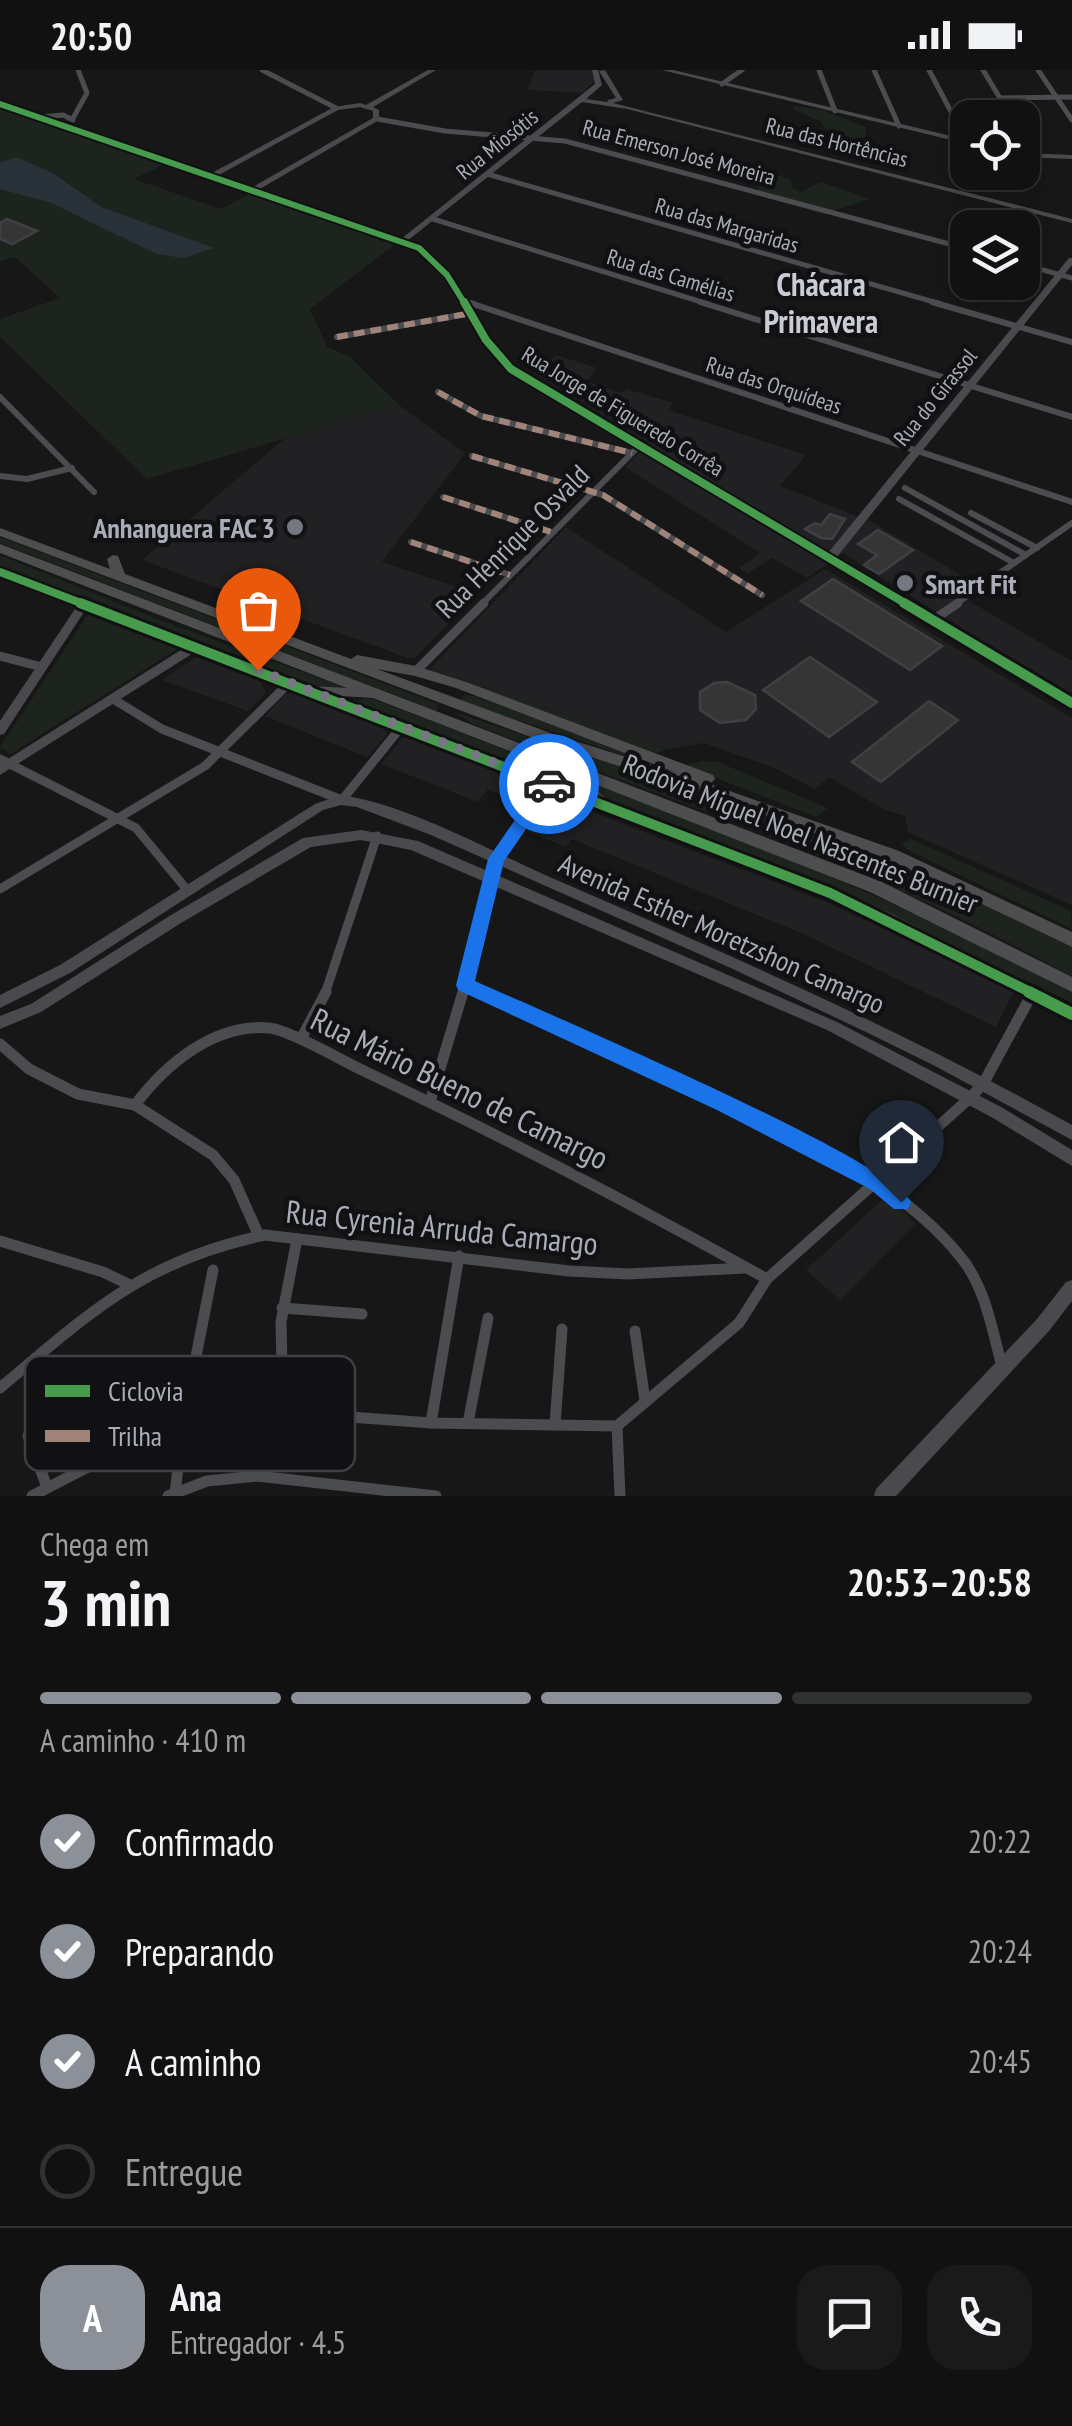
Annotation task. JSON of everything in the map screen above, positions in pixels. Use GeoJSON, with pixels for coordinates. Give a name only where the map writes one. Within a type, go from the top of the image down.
{"type":"FeatureCollection","features":[{"type":"Feature","properties":{"kind":"highway","name":"Rodovia Miguel Noel Nascentes Burnier"},"geometry":{"type":"LineString","coordinates":[[0,532],[550,739],[893,855],[1072,937]]}},
{"type":"Feature","properties":{"kind":"highway","name":"Rodovia Miguel Noel Nascentes Burnier"},"geometry":{"type":"LineString","coordinates":[[0,548],[876,888],[1072,984]]}},
{"type":"Feature","properties":{"kind":"highway"},"geometry":{"type":"LineString","coordinates":[[113,559],[120,579]]}},
{"type":"Feature","properties":{"kind":"highway"},"geometry":{"type":"LineString","coordinates":[[319,652],[416,671],[820,821],[824,830]]}},
{"type":"Feature","properties":{"kind":"highway"},"geometry":{"type":"LineString","coordinates":[[314,690],[379,694]]}},
{"type":"Feature","properties":{"kind":"highway"},"geometry":{"type":"LineString","coordinates":[[456,724],[448,716],[448,700],[462,691],[472,691]]}},
{"type":"Feature","properties":{"kind":"highway"},"geometry":{"type":"LineString","coordinates":[[543,759],[608,806]]}},
{"type":"Feature","properties":{"kind":"street"},"geometry":{"type":"LineString","coordinates":[[57,114],[72,123],[82,104],[87,93],[78,70]]}},
{"type":"Feature","properties":{"kind":"street"},"geometry":{"type":"LineString","coordinates":[[262,70],[336,108]]}},
{"type":"Feature","properties":{"kind":"street"},"geometry":{"type":"LineString","coordinates":[[211,176],[336,108],[369,106],[434,70]]}},
{"type":"Feature","properties":{"kind":"street"},"geometry":{"type":"LineString","coordinates":[[598,70],[612,87],[620,100],[595,98],[598,70]]}},
{"type":"Feature","properties":{"kind":"street"},"geometry":{"type":"LineString","coordinates":[[665,70],[950,138]]}},
{"type":"Feature","properties":{"kind":"street"},"geometry":{"type":"LineString","coordinates":[[722,84],[742,70]]}},
{"type":"Feature","properties":{"kind":"street"},"geometry":{"type":"LineString","coordinates":[[818,70],[835,111]]}},
{"type":"Feature","properties":{"kind":"street"},"geometry":{"type":"LineString","coordinates":[[874,70],[899,126]]}},
{"type":"Feature","properties":{"kind":"street"},"geometry":{"type":"LineString","coordinates":[[930,70],[950,109]]}},
{"type":"Feature","properties":{"kind":"street"},"geometry":{"type":"LineString","coordinates":[[982,70],[1000,98],[1072,97]]}},
{"type":"Feature","properties":{"kind":"street"},"geometry":{"type":"LineString","coordinates":[[1038,70],[1072,120]]}},
{"type":"Feature","properties":{"kind":"street"},"geometry":{"type":"LineString","coordinates":[[599,85],[612,87]]}},
{"type":"Feature","properties":{"kind":"street","name":"Rua das Hortências"},"geometry":{"type":"LineString","coordinates":[[580,100],[595,98],[1072,220]]}},
{"type":"Feature","properties":{"kind":"street","name":"Rua Miosótis"},"geometry":{"type":"LineString","coordinates":[[403,241],[580,100]]}},
{"type":"Feature","properties":{"kind":"street","name":"Rua Jorge de Figueredo Corrêa"},"geometry":{"type":"LineString","coordinates":[[0,104],[72,123],[211,176],[403,241],[444,267],[487,343],[511,369],[636,449],[1072,702]]}},
{"type":"Feature","properties":{"kind":"street"},"geometry":{"type":"LineString","coordinates":[[40,117],[82,104]]}},
{"type":"Feature","properties":{"kind":"street"},"geometry":{"type":"LineString","coordinates":[[254,189],[377,119],[376,110],[369,106]]}},
{"type":"Feature","properties":{"kind":"street","name":"Rua Emerson José Moreira"},"geometry":{"type":"LineString","coordinates":[[377,119],[445,131],[566,140],[950,244]]}},
{"type":"Feature","properties":{"kind":"street"},"geometry":{"type":"LineString","coordinates":[[1040,155],[1072,157]]}},
{"type":"Feature","properties":{"kind":"street"},"geometry":{"type":"LineString","coordinates":[[229,167],[225,175],[231,182],[270,180]]}},
{"type":"Feature","properties":{"kind":"street","name":"Rua das Margaridas"},"geometry":{"type":"LineString","coordinates":[[487,174],[1072,342]]}},
{"type":"Feature","properties":{"kind":"street","name":"Rua das Camélias"},"geometry":{"type":"LineString","coordinates":[[432,219],[1072,416]]}},
{"type":"Feature","properties":{"kind":"street","name":"Rua do Girassol"},"geometry":{"type":"LineString","coordinates":[[829,559],[1072,260]]}},
{"type":"Feature","properties":{"kind":"street"},"geometry":{"type":"LineString","coordinates":[[1040,269],[1072,278]]}},
{"type":"Feature","properties":{"kind":"street","name":"Rua das Orquídeas"},"geometry":{"type":"LineString","coordinates":[[465,301],[1072,502]]}},
{"type":"Feature","properties":{"kind":"street"},"geometry":{"type":"LineString","coordinates":[[337,336],[472,313]]}},
{"type":"Feature","properties":{"kind":"street"},"geometry":{"type":"LineString","coordinates":[[438,392],[478,414],[636,449]]}},
{"type":"Feature","properties":{"kind":"street"},"geometry":{"type":"LineString","coordinates":[[0,396],[94,492]]}},
{"type":"Feature","properties":{"kind":"street","name":"Rua Henrique Osvald"},"geometry":{"type":"LineString","coordinates":[[416,671],[636,449]]}},
{"type":"Feature","properties":{"kind":"street"},"geometry":{"type":"LineString","coordinates":[[472,456],[592,491],[762,595]]}},
{"type":"Feature","properties":{"kind":"street"},"geometry":{"type":"LineString","coordinates":[[0,476],[27,479],[72,468]]}},
{"type":"Feature","properties":{"kind":"street"},"geometry":{"type":"LineString","coordinates":[[904,488],[1026,555]]}},
{"type":"Feature","properties":{"kind":"street"},"geometry":{"type":"LineString","coordinates":[[444,497],[552,532]]}},
{"type":"Feature","properties":{"kind":"street"},"geometry":{"type":"LineString","coordinates":[[898,499],[1014,563]]}},
{"type":"Feature","properties":{"kind":"street"},"geometry":{"type":"LineString","coordinates":[[971,513],[1036,548]]}},
{"type":"Feature","properties":{"kind":"street"},"geometry":{"type":"LineString","coordinates":[[933,620],[1072,523]]}},
{"type":"Feature","properties":{"kind":"street"},"geometry":{"type":"LineString","coordinates":[[411,542],[510,575]]}},
{"type":"Feature","properties":{"kind":"street"},"geometry":{"type":"LineString","coordinates":[[0,573],[314,690],[887,918],[1072,1014]]}},
{"type":"Feature","properties":{"kind":"street"},"geometry":{"type":"LineString","coordinates":[[0,731],[84,602]]}},
{"type":"Feature","properties":{"kind":"street"},"geometry":{"type":"LineString","coordinates":[[3,764],[195,646]]}},
{"type":"Feature","properties":{"kind":"street"},"geometry":{"type":"LineString","coordinates":[[0,656],[42,667]]}},
{"type":"Feature","properties":{"kind":"street"},"geometry":{"type":"LineString","coordinates":[[0,889],[123,819],[222,752],[289,682]]}},
{"type":"Feature","properties":{"kind":"street"},"geometry":{"type":"LineString","coordinates":[[114,699],[128,711],[162,728],[342,800]]}},
{"type":"Feature","properties":{"kind":"street"},"geometry":{"type":"LineString","coordinates":[[0,1002],[53,976],[313,811],[342,800],[402,726]]}},
{"type":"Feature","properties":{"kind":"street"},"geometry":{"type":"LineString","coordinates":[[3,764],[123,819],[136,828],[188,890]]}},
{"type":"Feature","properties":{"kind":"street"},"geometry":{"type":"LineString","coordinates":[[430,1102],[449,1049],[496,859],[549,784]]}},
{"type":"Feature","properties":{"kind":"street"},"geometry":{"type":"LineString","coordinates":[[314,788],[320,794],[306,830],[316,840]]}},
{"type":"Feature","properties":{"kind":"street","name":"Avenida Esther Moretzshon Camargo"},"geometry":{"type":"LineString","coordinates":[[342,800],[496,859],[794,988],[1072,1134]]}},
{"type":"Feature","properties":{"kind":"street"},"geometry":{"type":"LineString","coordinates":[[301,1039],[329,980],[382,822],[381,812]]}},
{"type":"Feature","properties":{"kind":"street","name":"Avenida Esther Moretzshon Camargo"},"geometry":{"type":"LineString","coordinates":[[0,1023],[36,1008],[263,866],[316,840],[377,836],[413,845],[786,1004],[970,1098],[1072,1159]]}},
{"type":"Feature","properties":{"kind":"street"},"geometry":{"type":"LineString","coordinates":[[465,985],[688,1086],[877,1182],[925,1221],[963,1260],[980,1289],[1003,1368]]}},
{"type":"Feature","properties":{"kind":"street"},"geometry":{"type":"LineString","coordinates":[[355,1417],[431,1423],[617,1426],[739,1323],[767,1279],[970,1098],[983,1084],[1033,992]]}},
{"type":"Feature","properties":{"kind":"street","name":"Rua Mário Bueno de Camargo"},"geometry":{"type":"LineString","coordinates":[[135,1105],[159,1072],[180,1054],[243,1029],[271,1028],[430,1102],[645,1211],[767,1279]]}},
{"type":"Feature","properties":{"kind":"street"},"geometry":{"type":"LineString","coordinates":[[0,1044],[29,1069],[78,1094],[135,1105],[213,1155],[234,1180],[258,1236]]}},
{"type":"Feature","properties":{"kind":"street","name":"Rua Cyrenia Arruda Camargo"},"geometry":{"type":"LineString","coordinates":[[39,1356],[128,1284],[195,1250],[258,1236],[570,1271],[628,1274],[745,1268]]}},
{"type":"Feature","properties":{"kind":"street"},"geometry":{"type":"LineString","coordinates":[[282,1356],[282,1308],[297,1238]]}},
{"type":"Feature","properties":{"kind":"street"},"geometry":{"type":"LineString","coordinates":[[0,1241],[102,1272],[128,1284]]}},
{"type":"Feature","properties":{"kind":"street"},"geometry":{"type":"LineString","coordinates":[[431,1423],[459,1256]]}},
{"type":"Feature","properties":{"kind":"street"},"geometry":{"type":"LineString","coordinates":[[196,1356],[213,1270]]}},
{"type":"Feature","properties":{"kind":"street"},"geometry":{"type":"LineString","coordinates":[[883,1496],[1072,1288]]}},
{"type":"Feature","properties":{"kind":"street"},"geometry":{"type":"LineString","coordinates":[[282,1308],[362,1314]]}},
{"type":"Feature","properties":{"kind":"street"},"geometry":{"type":"LineString","coordinates":[[468,1424],[488,1318]]}},
{"type":"Feature","properties":{"kind":"street"},"geometry":{"type":"LineString","coordinates":[[555,1424],[562,1329]]}},
{"type":"Feature","properties":{"kind":"street"},"geometry":{"type":"LineString","coordinates":[[635,1331],[645,1401]]}},
{"type":"Feature","properties":{"kind":"street","name":"Rua Cyrenia Arruda Camargo"},"geometry":{"type":"LineString","coordinates":[[0,1388],[25,1368]]}},
{"type":"Feature","properties":{"kind":"street"},"geometry":{"type":"LineString","coordinates":[[617,1426],[620,1496]]}},
{"type":"Feature","properties":{"kind":"street"},"geometry":{"type":"LineString","coordinates":[[41,1471],[47,1487]]}},
{"type":"Feature","properties":{"kind":"street"},"geometry":{"type":"LineString","coordinates":[[32,1496],[79,1471]]}},
{"type":"Feature","properties":{"kind":"street"},"geometry":{"type":"LineString","coordinates":[[173,1495],[207,1481],[257,1476],[436,1496]]}},
{"type":"Feature","properties":{"kind":"shaded area"},"geometry":{"type":"Polygon","coordinates":[[[535,70],[591,70],[595,81],[582,93],[528,90],[535,70]]]}},
{"type":"Feature","properties":{"kind":"shaded area"},"geometry":{"type":"Polygon","coordinates":[[[794,106],[822,110],[866,127],[865,137],[858,141],[829,133],[820,121],[793,109],[794,106]]]}},
{"type":"Feature","properties":{"kind":"shaded area"},"geometry":{"type":"Polygon","coordinates":[[[0,109],[165,164],[134,179],[221,209],[251,193],[398,242],[310,309],[327,347],[349,356],[399,405],[147,479],[0,337],[0,319],[60,298],[15,257],[0,261],[0,109]]]}},
{"type":"Feature","properties":{"kind":"shaded area"},"geometry":{"type":"Polygon","coordinates":[[[16,157],[54,174],[101,207],[214,248],[183,258],[157,254],[49,202],[0,189],[0,163],[16,157]]]}},
{"type":"Feature","properties":{"kind":"shaded area"},"geometry":{"type":"Polygon","coordinates":[[[772,174],[790,179],[793,188],[801,192],[821,182],[870,199],[824,214],[762,197],[755,184],[772,174]]]}},
{"type":"Feature","properties":{"kind":"shaded area"},"geometry":{"type":"Polygon","coordinates":[[[556,355],[597,368],[586,381],[621,393],[627,389],[673,403],[668,410],[806,455],[780,486],[872,522],[972,582],[967,600],[1072,661],[1072,698],[843,553],[807,578],[772,558],[747,574],[739,568],[760,553],[625,467],[649,443],[534,373],[556,355]]]}},
{"type":"Feature","properties":{"kind":"shaded area","name":"Anhanguera FAC 3"},"geometry":{"type":"Polygon","coordinates":[[[399,405],[465,453],[382,562],[478,594],[416,657],[408,658],[142,560],[284,439],[399,405]]]}},
{"type":"Feature","properties":{"kind":"shaded area"},"geometry":{"type":"Polygon","coordinates":[[[566,527],[726,632],[825,569],[1072,718],[1072,905],[908,832],[905,816],[883,809],[829,777],[815,789],[772,767],[704,743],[668,749],[430,669],[566,527]]]}},
{"type":"Feature","properties":{"kind":"shaded area"},"geometry":{"type":"Polygon","coordinates":[[[0,537],[438,704],[437,711],[0,543],[0,537]]]}},
{"type":"Feature","properties":{"kind":"shaded area"},"geometry":{"type":"Polygon","coordinates":[[[0,555],[157,619],[350,689],[306,684],[0,565],[0,555]]]}},
{"type":"Feature","properties":{"kind":"shaded area"},"geometry":{"type":"Polygon","coordinates":[[[91,610],[179,648],[10,754],[0,747],[91,610]]]}},
{"type":"Feature","properties":{"kind":"shaded area"},"geometry":{"type":"Polygon","coordinates":[[[196,657],[260,681],[266,692],[248,711],[162,680],[196,657]]]}},
{"type":"Feature","properties":{"kind":"shaded area"},"geometry":{"type":"Polygon","coordinates":[[[430,669],[668,749],[656,753],[432,674],[430,669]]]}},
{"type":"Feature","properties":{"kind":"shaded area"},"geometry":{"type":"Polygon","coordinates":[[[307,693],[380,722],[387,734],[367,757],[265,716],[285,694],[307,693]]]}},
{"type":"Feature","properties":{"kind":"shaded area"},"geometry":{"type":"Polygon","coordinates":[[[465,695],[642,758],[640,761],[458,700],[465,695]]]}},
{"type":"Feature","properties":{"kind":"shaded area"},"geometry":{"type":"Polygon","coordinates":[[[374,699],[546,766],[582,790],[508,765],[355,703],[374,699]]]}},
{"type":"Feature","properties":{"kind":"shaded area"},"geometry":{"type":"Polygon","coordinates":[[[455,712],[752,809],[865,852],[1072,947],[1072,977],[1001,938],[853,870],[473,724],[455,712]]]}},
{"type":"Feature","properties":{"kind":"shaded area"},"geometry":{"type":"Polygon","coordinates":[[[403,737],[538,785],[525,803],[487,790],[478,802],[381,764],[403,737]]]}},
{"type":"Feature","properties":{"kind":"shaded area"},"geometry":{"type":"Polygon","coordinates":[[[718,762],[828,808],[816,817],[685,766],[718,762]]]}},
{"type":"Feature","properties":{"kind":"shaded area"},"geometry":{"type":"Polygon","coordinates":[[[579,778],[891,903],[1072,993],[1072,1009],[872,906],[613,803],[579,778]]]}},
{"type":"Feature","properties":{"kind":"shaded area"},"geometry":{"type":"Polygon","coordinates":[[[558,794],[593,807],[592,812],[829,903],[1014,991],[996,1027],[806,935],[572,839],[566,847],[526,831],[558,794]]]}},
{"type":"Feature","properties":{"kind":"shaded area"},"geometry":{"type":"Polygon","coordinates":[[[911,839],[1071,911],[1072,929],[906,849],[902,843],[911,839]]]}},
{"type":"Feature","properties":{"kind":"shaded area"},"geometry":{"type":"Polygon","coordinates":[[[883,1199],[894,1201],[915,1224],[840,1300],[806,1270],[883,1199]]]}},
{"type":"Feature","properties":{"kind":"building"},"geometry":{"type":"Polygon","coordinates":[[[7,219],[37,231],[12,244],[0,239],[0,223],[7,219]]]}},
{"type":"Feature","properties":{"kind":"building"},"geometry":{"type":"Polygon","coordinates":[[[830,514],[845,519],[832,539],[805,529],[815,523],[821,525],[830,514]]]}},
{"type":"Feature","properties":{"kind":"building"},"geometry":{"type":"Polygon","coordinates":[[[878,530],[913,550],[879,574],[864,565],[877,555],[858,544],[878,530]]]}},
{"type":"Feature","properties":{"kind":"building"},"geometry":{"type":"Polygon","coordinates":[[[833,579],[942,646],[910,670],[801,601],[833,579]]]}},
{"type":"Feature","properties":{"kind":"building"},"geometry":{"type":"Polygon","coordinates":[[[810,657],[877,702],[829,737],[763,690],[810,657]]]}},
{"type":"Feature","properties":{"kind":"building"},"geometry":{"type":"Polygon","coordinates":[[[727,682],[755,695],[756,709],[746,720],[720,723],[700,710],[700,692],[714,683],[727,682]]]}},
{"type":"Feature","properties":{"kind":"building"},"geometry":{"type":"Polygon","coordinates":[[[929,701],[958,720],[881,782],[852,762],[929,701]]]}},
{"type":"Feature","properties":{"kind":"marked path"},"geometry":{"type":"LineString","coordinates":[[337,337],[472,313]]}},
{"type":"Feature","properties":{"kind":"marked path"},"geometry":{"type":"LineString","coordinates":[[438,392],[481,416],[632,453]]}},
{"type":"Feature","properties":{"kind":"marked path"},"geometry":{"type":"LineString","coordinates":[[472,456],[603,495],[762,595]]}},
{"type":"Feature","properties":{"kind":"marked path"},"geometry":{"type":"LineString","coordinates":[[443,497],[551,532]]}},
{"type":"Feature","properties":{"kind":"marked path"},"geometry":{"type":"LineString","coordinates":[[411,542],[510,575]]}},
{"type":"Feature","properties":{"kind":"cycle path"},"geometry":{"type":"LineString","coordinates":[[0,104],[419,248],[447,275],[486,340],[511,369],[1072,703]]}},
{"type":"Feature","properties":{"kind":"cycle path"},"geometry":{"type":"LineString","coordinates":[[0,572],[830,893],[887,918],[1072,1014]]}},
{"type":"Feature","properties":{"kind":"way so far"},"geometry":{"type":"LineString","coordinates":[[258,670],[549,784]]}},
{"type":"Feature","properties":{"kind":"place","name":"Anhanguera FAC 3"},"geometry":{"type":"Point","coordinates":[295,527]}},
{"type":"Feature","properties":{"kind":"place","name":"Smart Fit"},"geometry":{"type":"Point","coordinates":[905,583]}},
{"type":"Feature","properties":{"kind":"district","name":"Chácara Primavera"},"geometry":{"type":"Point","coordinates":[821,302]}},
{"type":"Feature","properties":{"kind":"route"},"geometry":{"type":"LineString","coordinates":[[549,784],[496,859],[465,985],[796,1139],[877,1182],[901,1202]]}}]}
